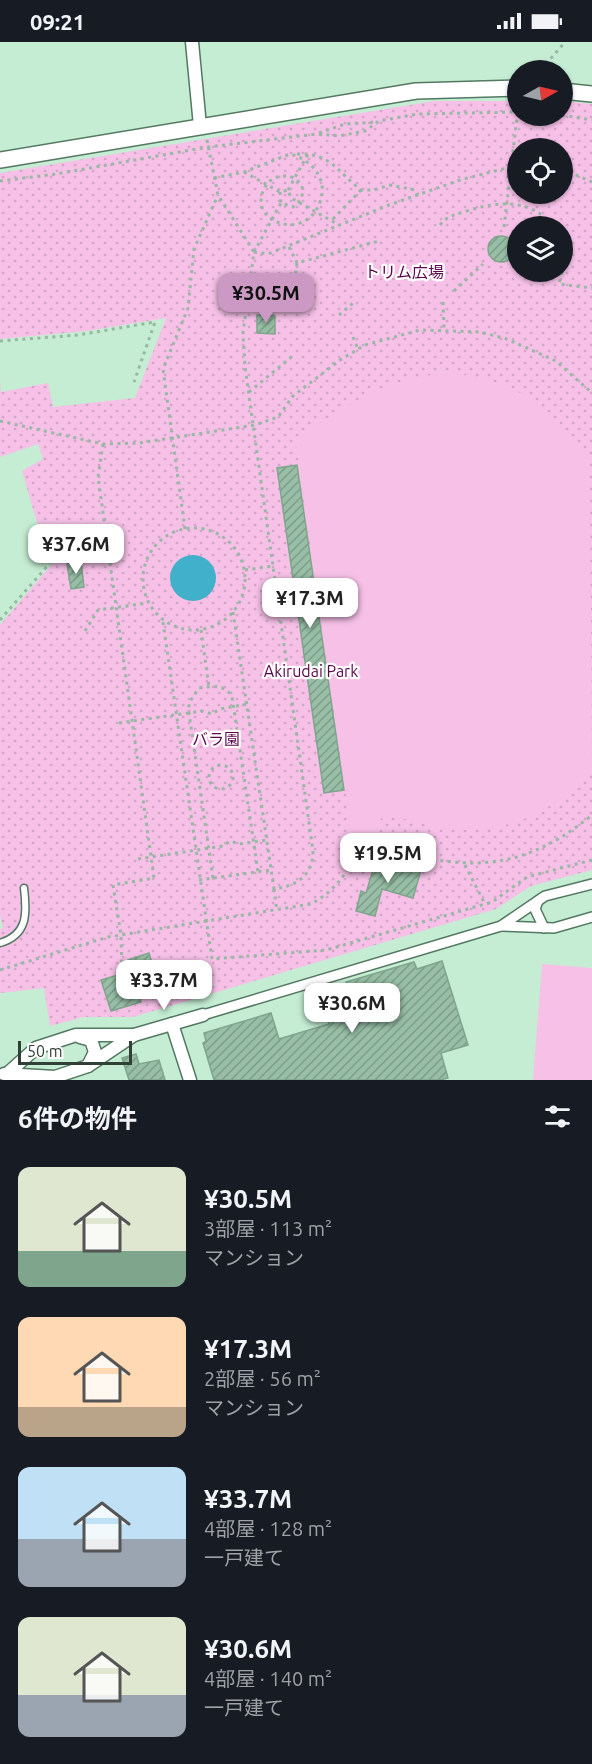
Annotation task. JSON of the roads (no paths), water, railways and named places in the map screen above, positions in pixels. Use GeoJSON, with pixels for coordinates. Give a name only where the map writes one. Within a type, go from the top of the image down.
{"type":"FeatureCollection","features":[{"type":"Feature","properties":{"kind":"street"},"geometry":{"type":"LineString","coordinates":[[192,42],[203,133]]}},
{"type":"Feature","properties":{"kind":"street"},"geometry":{"type":"LineString","coordinates":[[0,160],[203,133],[416,91],[507,88]]}},
{"type":"Feature","properties":{"kind":"street"},"geometry":{"type":"LineString","coordinates":[[573,92],[592,94]]}},
{"type":"Feature","properties":{"kind":"street"},"geometry":{"type":"LineString","coordinates":[[4,1074],[36,1048],[76,1035],[134,1035],[203,1015],[501,926],[544,896],[592,885]]}},
{"type":"Feature","properties":{"kind":"street"},"geometry":{"type":"LineString","coordinates":[[538,900],[535,909],[544,928]]}},
{"type":"Feature","properties":{"kind":"street"},"geometry":{"type":"LineString","coordinates":[[501,926],[554,928],[592,917]]}},
{"type":"Feature","properties":{"kind":"street"},"geometry":{"type":"LineString","coordinates":[[172,1024],[189,1080]]}},
{"type":"Feature","properties":{"kind":"street"},"geometry":{"type":"LineString","coordinates":[[76,1035],[91,1040],[95,1052],[88,1066]]}},
{"type":"Feature","properties":{"kind":"street"},"geometry":{"type":"LineString","coordinates":[[4,1074],[55,1077],[88,1066],[134,1035]]}},
{"type":"Feature","properties":{"kind":"street"},"geometry":{"type":"LineString","coordinates":[[36,1048],[32,1059],[34,1070],[42,1076]]}},
{"type":"Feature","properties":{"kind":"lane"},"geometry":{"type":"LineString","coordinates":[[0,943],[18,934],[24,924],[26,911],[24,888]]}},
{"type":"Feature","properties":{"kind":"water"},"geometry":{"type":"Polygon","coordinates":[[[193,555],[209,562],[216,578],[209,594],[193,601],[177,594],[170,578],[177,562],[193,555]]]}},
{"type":"Feature","properties":{"kind":"park label","name":"トリム広場"},"geometry":{"type":"Point","coordinates":[404,272]}},
{"type":"Feature","properties":{"kind":"park label","name":"Akirudai Park"},"geometry":{"type":"Point","coordinates":[311,671]}},
{"type":"Feature","properties":{"kind":"park label","name":"バラ園"},"geometry":{"type":"Point","coordinates":[216,739]}}]}
